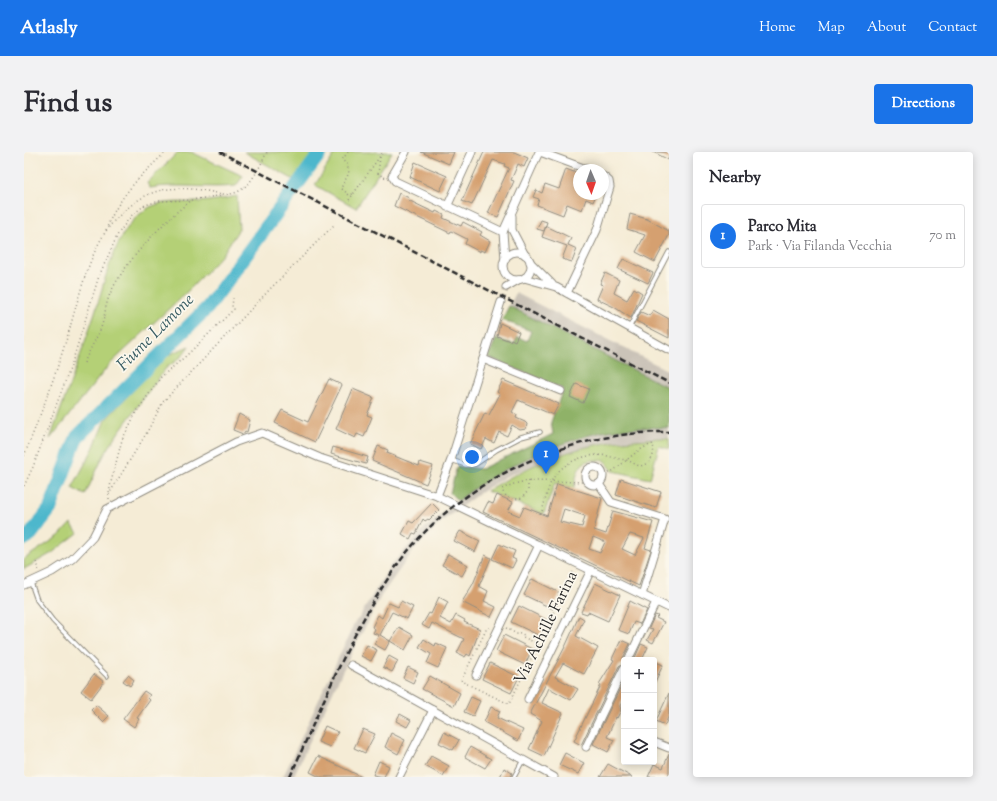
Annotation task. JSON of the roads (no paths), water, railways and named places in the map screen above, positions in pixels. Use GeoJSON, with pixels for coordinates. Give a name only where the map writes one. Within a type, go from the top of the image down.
{"type":"FeatureCollection","features":[{"type":"Feature","properties":{"kind":"street"},"geometry":{"type":"LineString","coordinates":[[406,152],[392,176],[395,180],[406,187],[503,232]]}},
{"type":"Feature","properties":{"kind":"street"},"geometry":{"type":"LineString","coordinates":[[447,206],[472,152]]}},
{"type":"Feature","properties":{"kind":"street"},"geometry":{"type":"LineString","coordinates":[[530,262],[530,271],[521,279],[506,287],[507,276],[503,268],[505,260],[503,232],[539,152],[573,164]]}},
{"type":"Feature","properties":{"kind":"street"},"geometry":{"type":"LineString","coordinates":[[567,293],[597,230],[606,200]]}},
{"type":"Feature","properties":{"kind":"street"},"geometry":{"type":"LineString","coordinates":[[512,214],[512,230],[525,255],[530,262],[556,287],[669,350]]}},
{"type":"Feature","properties":{"kind":"street"},"geometry":{"type":"LineString","coordinates":[[505,260],[507,256],[516,252],[525,255]]}},
{"type":"Feature","properties":{"kind":"street"},"geometry":{"type":"LineString","coordinates":[[507,276],[556,287]]}},
{"type":"Feature","properties":{"kind":"street"},"geometry":{"type":"LineString","coordinates":[[437,496],[451,460],[501,302]]}},
{"type":"Feature","properties":{"kind":"street"},"geometry":{"type":"LineString","coordinates":[[483,360],[560,391]]}},
{"type":"Feature","properties":{"kind":"street"},"geometry":{"type":"LineString","coordinates":[[27,584],[52,572],[72,559],[93,536],[107,509],[236,442],[262,433],[320,458],[437,496],[669,608]]}},
{"type":"Feature","properties":{"kind":"street"},"geometry":{"type":"LineString","coordinates":[[592,467],[600,469],[603,476],[599,484],[594,485],[587,482],[586,472],[592,467]]}},
{"type":"Feature","properties":{"kind":"street"},"geometry":{"type":"LineString","coordinates":[[599,484],[611,502],[666,519],[642,595]]}},
{"type":"Feature","properties":{"kind":"street"},"geometry":{"type":"LineString","coordinates":[[476,675],[539,545]]}},
{"type":"Feature","properties":{"kind":"street","name":"Via Achille Farina"},"geometry":{"type":"LineString","coordinates":[[528,699],[591,570]]}},
{"type":"Feature","properties":{"kind":"street"},"geometry":{"type":"LineString","coordinates":[[629,657],[656,602]]}},
{"type":"Feature","properties":{"kind":"street"},"geometry":{"type":"LineString","coordinates":[[351,665],[554,777]]}},
{"type":"Feature","properties":{"kind":"street"},"geometry":{"type":"LineString","coordinates":[[586,746],[621,674]]}},
{"type":"Feature","properties":{"kind":"street"},"geometry":{"type":"LineString","coordinates":[[399,777],[433,710]]}},
{"type":"Feature","properties":{"kind":"street"},"geometry":{"type":"LineString","coordinates":[[657,743],[669,748]]}},
{"type":"Feature","properties":{"kind":"lane"},"geometry":{"type":"LineString","coordinates":[[629,328],[669,252]]}},
{"type":"Feature","properties":{"kind":"lane"},"geometry":{"type":"LineString","coordinates":[[451,460],[466,465],[476,464],[496,450],[521,437],[540,432]]}},
{"type":"Feature","properties":{"kind":"lane"},"geometry":{"type":"LineString","coordinates":[[27,584],[53,621],[106,676]]}},
{"type":"Feature","properties":{"kind":"lane"},"geometry":{"type":"LineString","coordinates":[[514,777],[523,760]]}},
{"type":"Feature","properties":{"kind":"waterway","name":"Fiume Lamone"},"geometry":{"type":"LineString","coordinates":[[24,539],[31,534],[50,509],[77,437],[208,307],[321,152]]}},
{"type":"Feature","properties":{"kind":"tunnel"},"geometry":{"type":"LineString","coordinates":[[501,302],[506,287]]}},
{"type":"Feature","properties":{"kind":"railway"},"geometry":{"type":"LineString","coordinates":[[220,152],[669,383]]}},
{"type":"Feature","properties":{"kind":"railway"},"geometry":{"type":"LineString","coordinates":[[290,777],[336,673],[376,598],[391,574],[416,542],[444,514],[477,489],[512,469],[550,453],[589,441],[629,434],[669,432]]}},
{"type":"Feature","properties":{"kind":"place","name":"Parco Mita"},"geometry":{"type":"Point","coordinates":[546,474]}}]}
